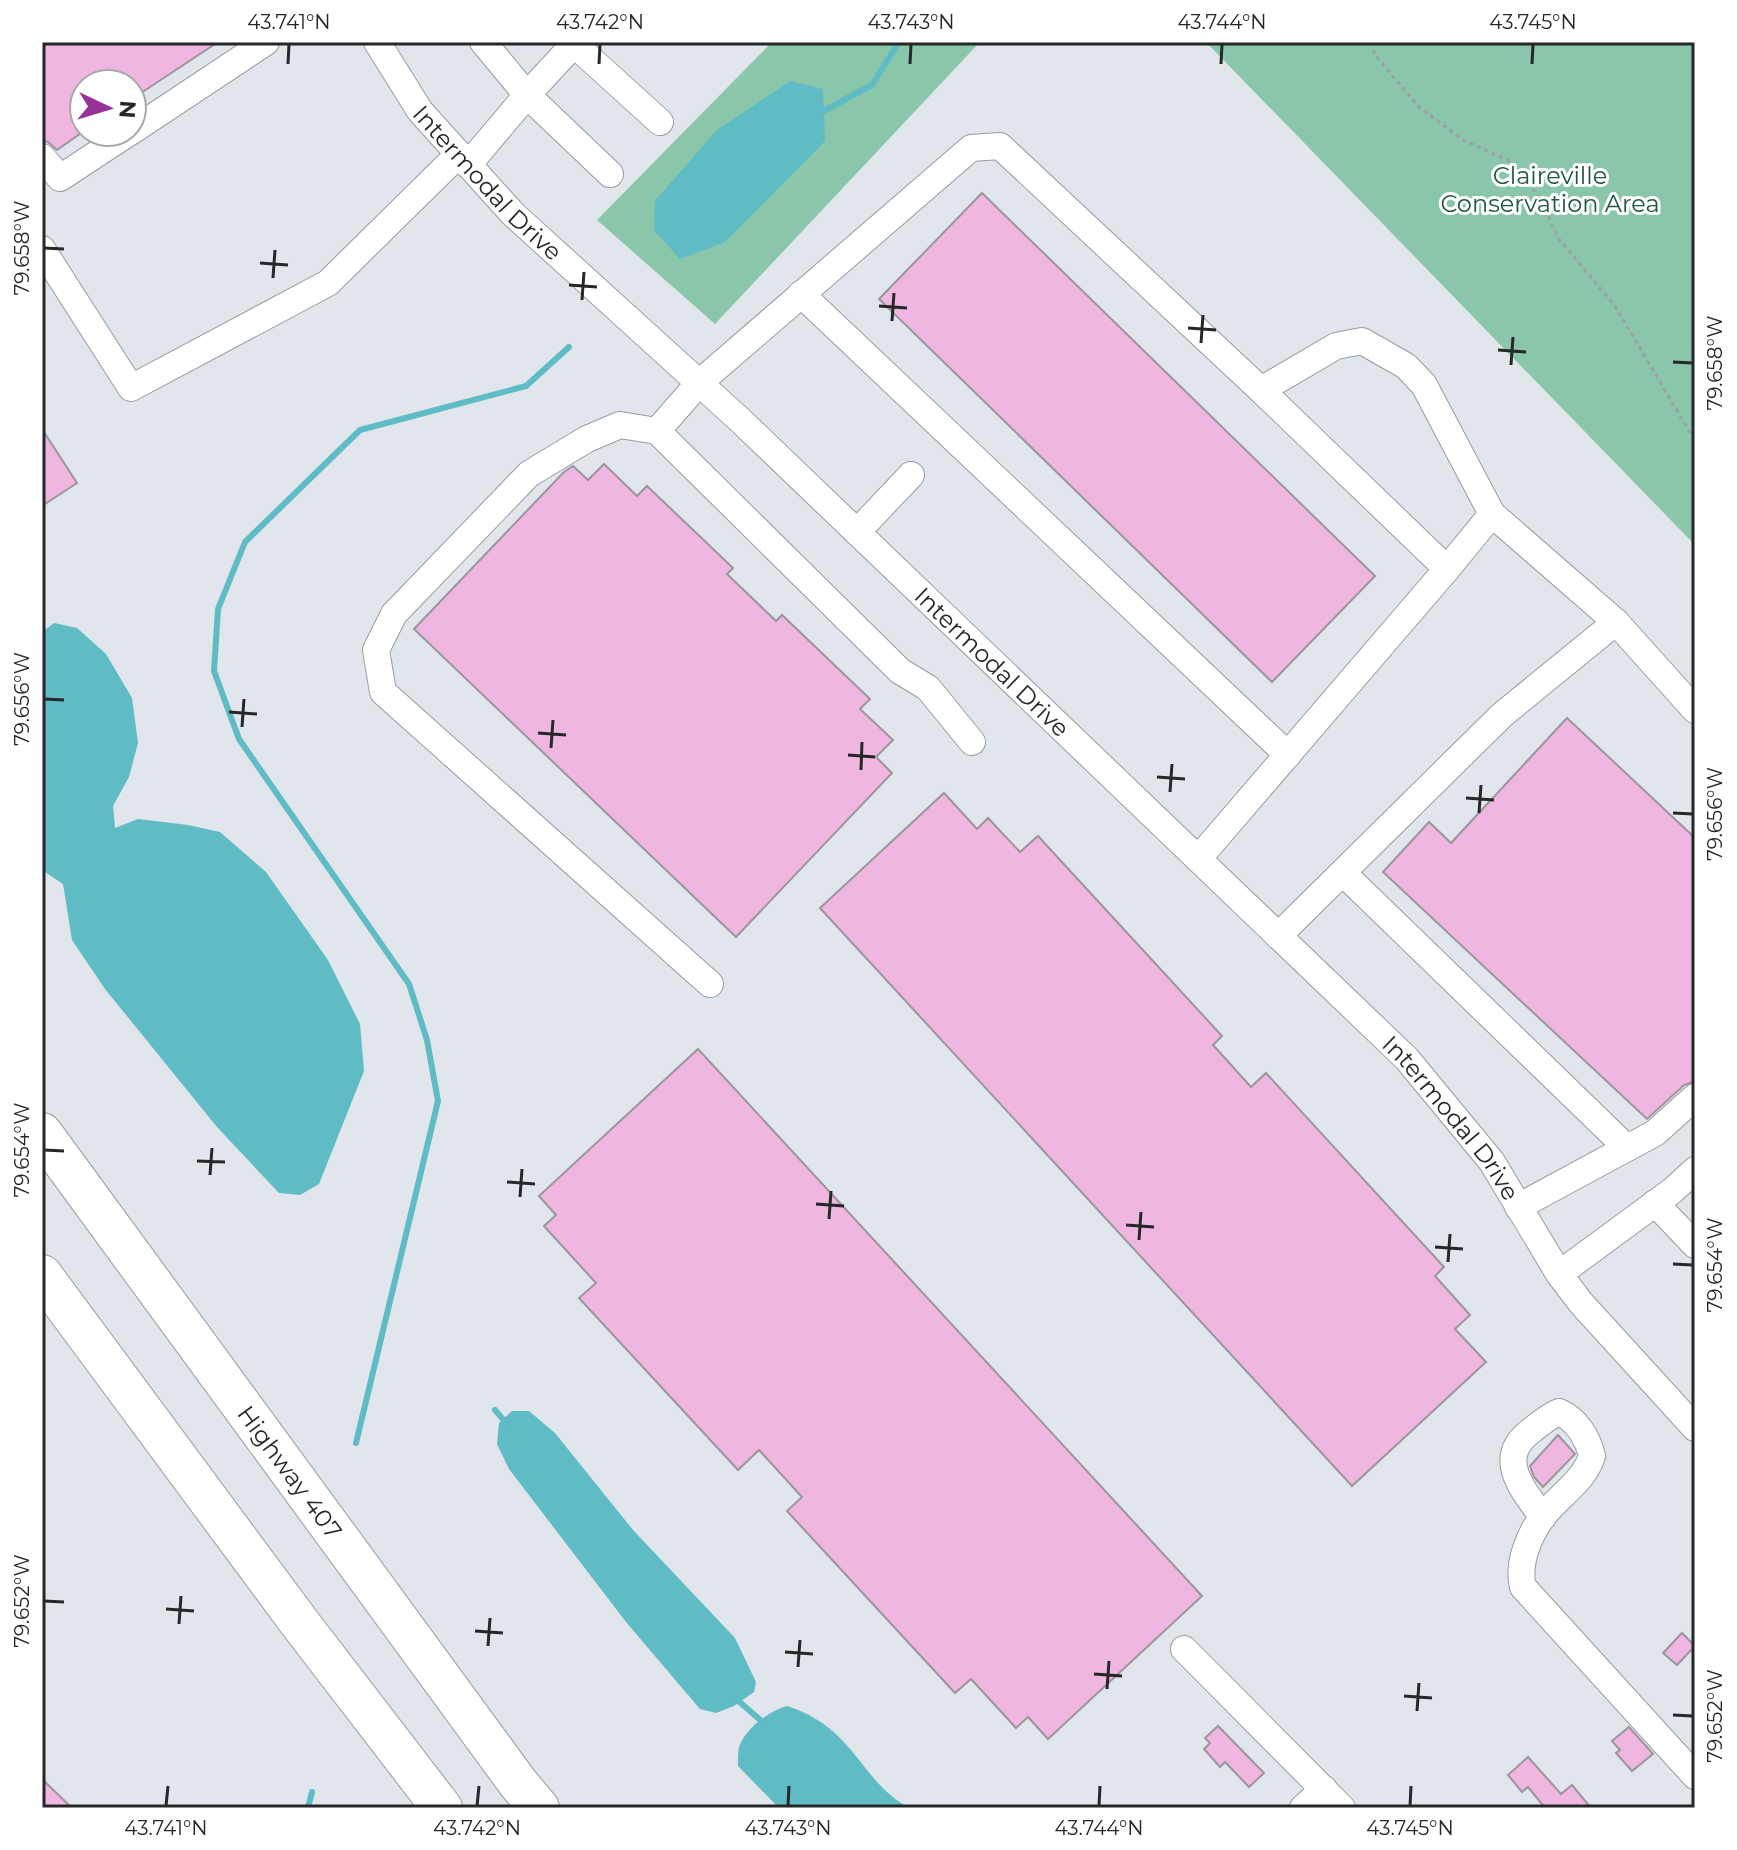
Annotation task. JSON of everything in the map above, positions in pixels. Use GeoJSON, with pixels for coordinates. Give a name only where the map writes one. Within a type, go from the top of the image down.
{"type":"FeatureCollection","features":[{"type":"Feature","properties":{"kind":"highway","name":"Highway 407"},"geometry":{"type":"LineString","coordinates":[[42,1133],[539,1808]]}},
{"type":"Feature","properties":{"kind":"highway"},"geometry":{"type":"LineString","coordinates":[[42,1275],[299,1622],[442,1808]]}},
{"type":"Feature","properties":{"kind":"street"},"geometry":{"type":"LineString","coordinates":[[148,120],[266,42]]}},
{"type":"Feature","properties":{"kind":"street","name":"Intermodal Drive"},"geometry":{"type":"LineString","coordinates":[[377,42],[420,111],[513,214],[857,532],[1407,1059],[1492,1162],[1559,1274],[1581,1303],[1695,1428]]}},
{"type":"Feature","properties":{"kind":"street"},"geometry":{"type":"LineString","coordinates":[[483,42],[527,95],[610,174]]}},
{"type":"Feature","properties":{"kind":"street"},"geometry":{"type":"LineString","coordinates":[[42,249],[131,388],[328,283],[464,159],[575,43],[660,122]]}},
{"type":"Feature","properties":{"kind":"street"},"geometry":{"type":"LineString","coordinates":[[657,431],[699,383],[971,148],[1000,146],[1447,569]]}},
{"type":"Feature","properties":{"kind":"street"},"geometry":{"type":"LineString","coordinates":[[42,157],[60,178],[105,148]]}},
{"type":"Feature","properties":{"kind":"street"},"geometry":{"type":"LineString","coordinates":[[801,294],[1288,755]]}},
{"type":"Feature","properties":{"kind":"street"},"geometry":{"type":"LineString","coordinates":[[1261,390],[1336,346],[1362,341],[1406,366],[1424,385],[1492,514],[1616,622],[1695,710]]}},
{"type":"Feature","properties":{"kind":"street"},"geometry":{"type":"LineString","coordinates":[[710,984],[383,692],[376,650],[394,614],[529,474],[587,439],[620,425],[657,431],[900,671],[928,688],[972,742]]}},
{"type":"Feature","properties":{"kind":"street"},"geometry":{"type":"LineString","coordinates":[[857,532],[911,475]]}},
{"type":"Feature","properties":{"kind":"street"},"geometry":{"type":"LineString","coordinates":[[1198,859],[1492,514]]}},
{"type":"Feature","properties":{"kind":"street"},"geometry":{"type":"LineString","coordinates":[[1278,936],[1502,715],[1616,622]]}},
{"type":"Feature","properties":{"kind":"street"},"geometry":{"type":"LineString","coordinates":[[1343,873],[1627,1148]]}},
{"type":"Feature","properties":{"kind":"street"},"geometry":{"type":"LineString","coordinates":[[1518,1207],[1655,1133],[1695,1097]]}},
{"type":"Feature","properties":{"kind":"street"},"geometry":{"type":"LineString","coordinates":[[1559,1274],[1695,1170]]}},
{"type":"Feature","properties":{"kind":"street"},"geometry":{"type":"LineString","coordinates":[[1655,1203],[1695,1245]]}},
{"type":"Feature","properties":{"kind":"street"},"geometry":{"type":"LineString","coordinates":[[1543,1517],[1524,1554],[1523,1587],[1695,1776]]}},
{"type":"Feature","properties":{"kind":"street"},"geometry":{"type":"LineString","coordinates":[[1184,1649],[1333,1799],[1303,1808]]}},
{"type":"Feature","properties":{"kind":"path"},"geometry":{"type":"LineString","coordinates":[[1371,42],[1375,55],[1419,107],[1463,140],[1512,162],[1539,197],[1559,239],[1615,306],[1695,441]]}},
{"type":"Feature","properties":{"kind":"green space"},"geometry":{"type":"Polygon","coordinates":[[[772,42],[980,42],[715,324],[597,220],[772,42]]]}},
{"type":"Feature","properties":{"kind":"green space","name":"Claireville Conservation Area"},"geometry":{"type":"Polygon","coordinates":[[[1206,42],[1695,42],[1695,545],[1206,42]]]}},
{"type":"Feature","properties":{"kind":"water"},"geometry":{"type":"Polygon","coordinates":[[[790,81],[823,89],[825,141],[725,242],[680,259],[654,230],[655,201],[717,130],[790,81]]]}},
{"type":"Feature","properties":{"kind":"water"},"geometry":{"type":"Polygon","coordinates":[[[54,623],[77,628],[106,654],[132,698],[138,743],[129,777],[113,806],[115,828],[138,819],[220,832],[266,872],[328,960],[360,1024],[364,1071],[319,1184],[300,1195],[279,1193],[217,1127],[105,989],[72,940],[63,884],[42,870],[42,632],[54,623]]]}},
{"type":"Feature","properties":{"kind":"water"},"geometry":{"type":"Polygon","coordinates":[[[512,1411],[529,1411],[555,1433],[633,1530],[735,1638],[756,1682],[754,1692],[734,1706],[716,1713],[700,1709],[626,1622],[509,1469],[497,1444],[499,1423],[512,1411]]]}},
{"type":"Feature","properties":{"kind":"water"},"geometry":{"type":"Polygon","coordinates":[[[787,1706],[809,1715],[828,1728],[889,1794],[910,1808],[779,1808],[738,1766],[738,1751],[742,1740],[753,1727],[766,1716],[787,1706]]]}},
{"type":"Feature","properties":{"kind":"building"},"geometry":{"type":"Polygon","coordinates":[[[42,42],[218,42],[148,88],[148,68],[68,68],[68,142],[57,150],[42,141],[42,42]]]}},
{"type":"Feature","properties":{"kind":"building"},"geometry":{"type":"Polygon","coordinates":[[[982,193],[1375,576],[1272,682],[879,299],[982,193]]]}},
{"type":"Feature","properties":{"kind":"building"},"geometry":{"type":"Polygon","coordinates":[[[42,429],[77,483],[42,506],[42,429]]]}},
{"type":"Feature","properties":{"kind":"building"},"geometry":{"type":"Polygon","coordinates":[[[604,464],[637,496],[647,486],[733,568],[727,574],[776,621],[782,615],[870,699],[860,709],[893,740],[876,757],[892,773],[736,937],[414,629],[564,472],[573,466],[588,480],[604,464]]]}},
{"type":"Feature","properties":{"kind":"building"},"geometry":{"type":"Polygon","coordinates":[[[1567,718],[1695,838],[1695,1081],[1684,1085],[1647,1119],[1383,872],[1429,822],[1451,843],[1567,718]]]}},
{"type":"Feature","properties":{"kind":"building"},"geometry":{"type":"Polygon","coordinates":[[[944,793],[977,829],[988,818],[1020,852],[1038,836],[1222,1036],[1213,1045],[1251,1087],[1266,1073],[1444,1267],[1435,1276],[1470,1315],[1455,1329],[1486,1362],[1352,1486],[820,908],[944,793]]]}},
{"type":"Feature","properties":{"kind":"building"},"geometry":{"type":"Polygon","coordinates":[[[698,1049],[1202,1596],[1048,1739],[1028,1717],[1016,1728],[971,1679],[955,1693],[787,1511],[802,1497],[759,1450],[738,1470],[579,1298],[596,1283],[544,1226],[556,1215],[539,1196],[698,1049]]]}},
{"type":"Feature","properties":{"kind":"building"},"geometry":{"type":"Polygon","coordinates":[[[1558,1435],[1575,1454],[1543,1487],[1530,1466],[1558,1435]]]}},
{"type":"Feature","properties":{"kind":"building"},"geometry":{"type":"Polygon","coordinates":[[[1682,1633],[1695,1646],[1677,1665],[1663,1653],[1682,1633]]]}},
{"type":"Feature","properties":{"kind":"building"},"geometry":{"type":"Polygon","coordinates":[[[1218,1726],[1264,1773],[1249,1787],[1225,1762],[1220,1767],[1204,1749],[1210,1743],[1205,1738],[1218,1726]]]}},
{"type":"Feature","properties":{"kind":"building"},"geometry":{"type":"Polygon","coordinates":[[[1629,1727],[1653,1754],[1632,1771],[1616,1753],[1620,1750],[1612,1741],[1629,1727]]]}},
{"type":"Feature","properties":{"kind":"building"},"geometry":{"type":"Polygon","coordinates":[[[1528,1757],[1561,1794],[1572,1785],[1591,1808],[1545,1808],[1528,1787],[1522,1792],[1508,1775],[1528,1757]]]}},
{"type":"Feature","properties":{"kind":"building"},"geometry":{"type":"Polygon","coordinates":[[[42,1779],[72,1808],[42,1808],[42,1779]]]}},
{"type":"Feature","properties":{"kind":"waterway"},"geometry":{"type":"LineString","coordinates":[[818,114],[872,85],[899,42]]}},
{"type":"Feature","properties":{"kind":"waterway"},"geometry":{"type":"LineString","coordinates":[[356,1443],[438,1101],[427,1040],[409,984],[239,739],[214,671],[218,609],[245,542],[360,430],[526,386],[569,347]]}},
{"type":"Feature","properties":{"kind":"waterway"},"geometry":{"type":"LineString","coordinates":[[495,1410],[508,1425]]}},
{"type":"Feature","properties":{"kind":"waterway"},"geometry":{"type":"LineString","coordinates":[[735,1698],[766,1725]]}},
{"type":"Feature","properties":{"kind":"waterway"},"geometry":{"type":"LineString","coordinates":[[308,1808],[312,1792]]}}]}
